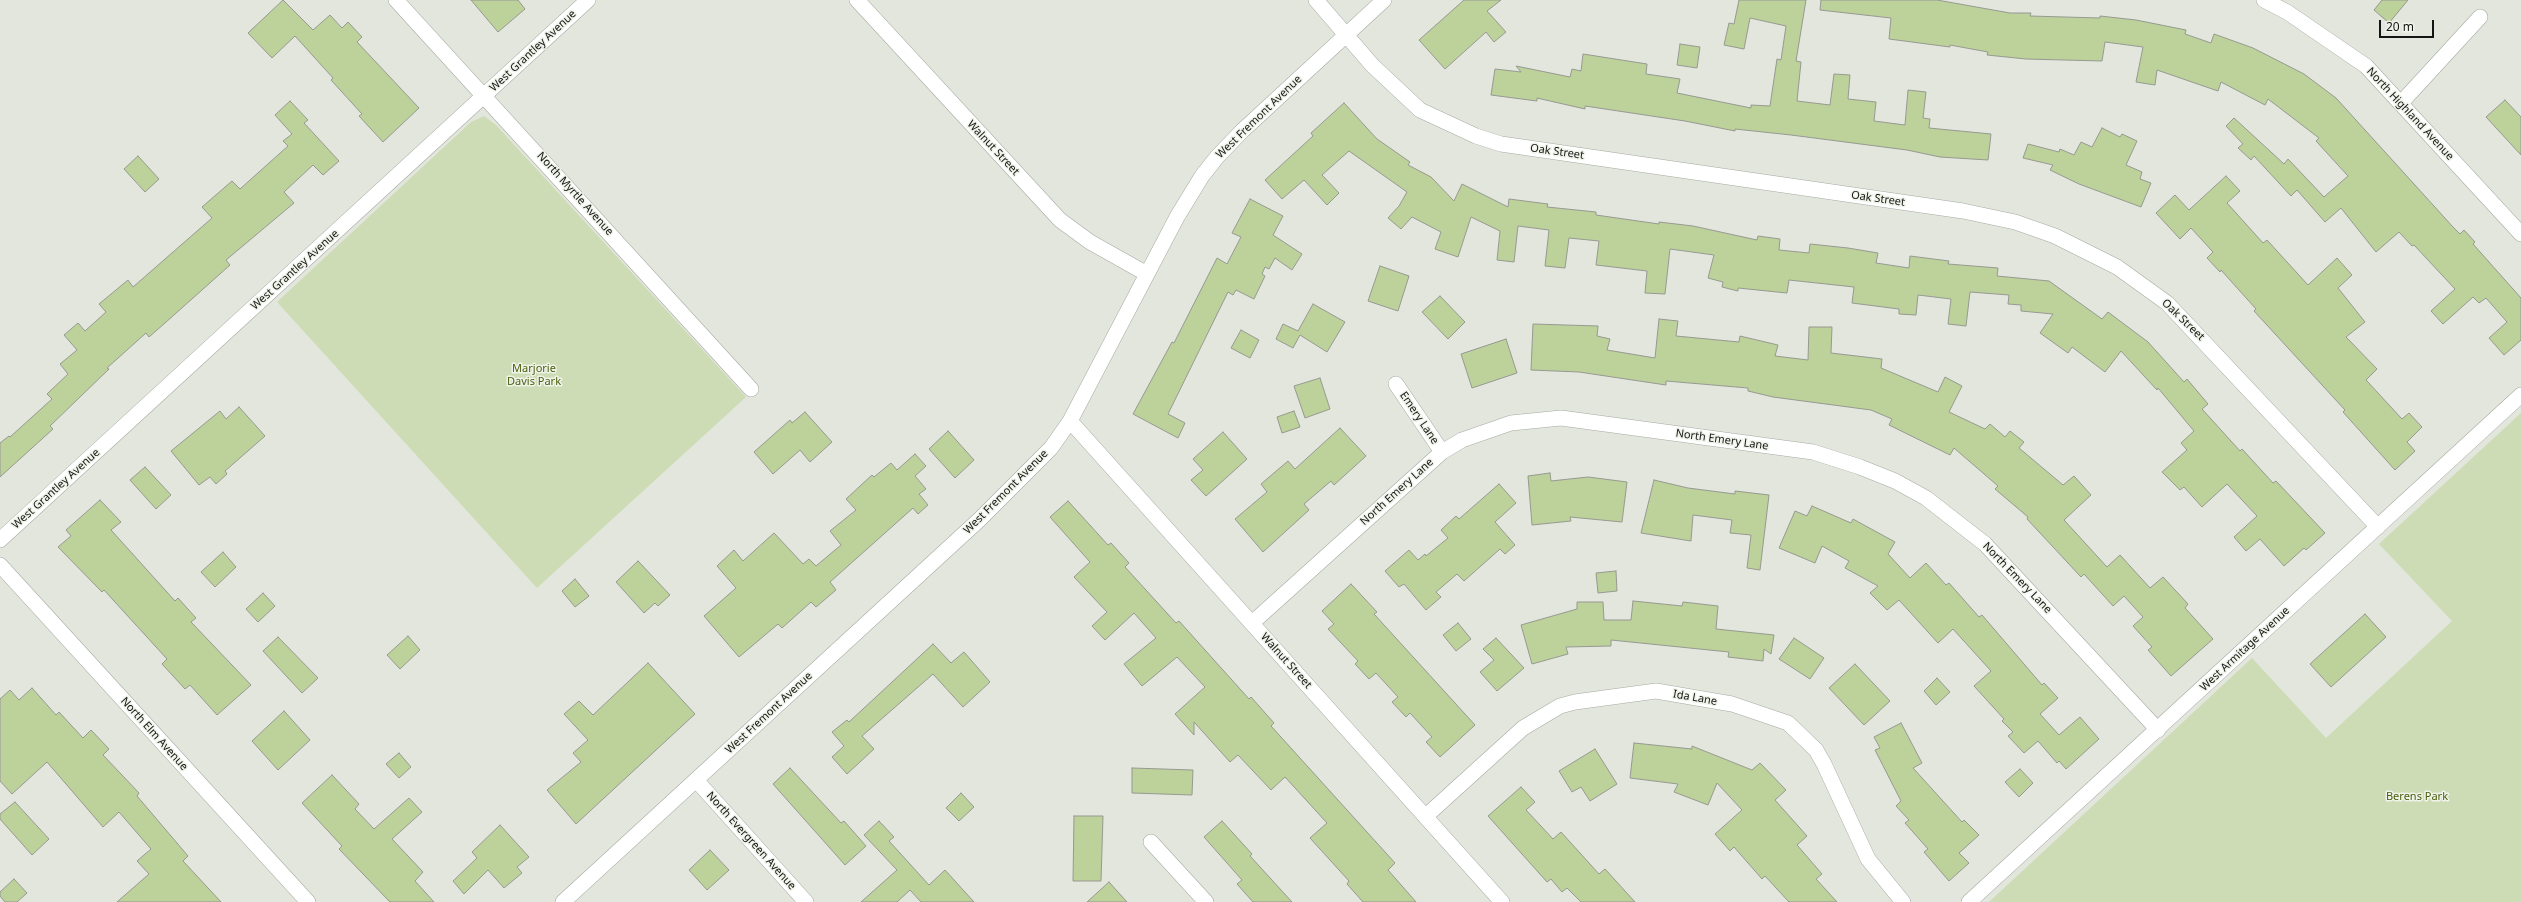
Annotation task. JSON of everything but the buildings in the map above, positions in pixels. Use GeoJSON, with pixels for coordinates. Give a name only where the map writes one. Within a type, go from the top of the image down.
{"type":"FeatureCollection","features":[{"type":"Feature","properties":{"kind":"street","name":"North Myrtle Avenue"},"geometry":{"type":"LineString","coordinates":[[396,0],[752,389]]}},
{"type":"Feature","properties":{"kind":"street","name":"West Grantley Avenue"},"geometry":{"type":"LineString","coordinates":[[0,540],[588,0]]}},
{"type":"Feature","properties":{"kind":"street","name":"Walnut Street"},"geometry":{"type":"LineString","coordinates":[[857,0],[1060,220],[1090,242],[1147,274]]}},
{"type":"Feature","properties":{"kind":"street","name":"Oak Street"},"geometry":{"type":"LineString","coordinates":[[1316,0],[1347,34],[1372,65],[1420,110],[1476,136],[1501,144],[1963,211],[2015,222],[2055,236],[2117,267],[2167,303],[2378,527]]}},
{"type":"Feature","properties":{"kind":"street","name":"West Fremont Avenue"},"geometry":{"type":"LineString","coordinates":[[563,902],[1019,482],[1051,448],[1070,421],[1177,217],[1216,157],[1384,0]]}},
{"type":"Feature","properties":{"kind":"street","name":"North Highland Avenue"},"geometry":{"type":"LineString","coordinates":[[2264,0],[2287,12],[2366,66],[2521,234]]}},
{"type":"Feature","properties":{"kind":"street"},"geometry":{"type":"LineString","coordinates":[[2401,103],[2480,17]]}},
{"type":"Feature","properties":{"kind":"street","name":"Emery Lane"},"geometry":{"type":"LineString","coordinates":[[1396,384],[1442,452]]}},
{"type":"Feature","properties":{"kind":"street","name":"West Armitage Avenue"},"geometry":{"type":"LineString","coordinates":[[1969,902],[2521,395]]}},
{"type":"Feature","properties":{"kind":"street","name":"North Emery Lane"},"geometry":{"type":"LineString","coordinates":[[1252,623],[1442,452],[1462,440],[1511,423],[1560,418],[1813,452],[1860,467],[1895,481],[1926,498],[1984,544],[2158,730]]}},
{"type":"Feature","properties":{"kind":"street","name":"Walnut Street"},"geometry":{"type":"LineString","coordinates":[[1070,421],[1502,902]]}},
{"type":"Feature","properties":{"kind":"street","name":"North Elm Avenue"},"geometry":{"type":"LineString","coordinates":[[0,565],[308,902]]}},
{"type":"Feature","properties":{"kind":"street","name":"Ida Lane"},"geometry":{"type":"LineString","coordinates":[[1426,816],[1523,728],[1560,706],[1574,702],[1656,691],[1732,704],[1788,723],[1816,750],[1868,859],[1903,902]]}},
{"type":"Feature","properties":{"kind":"street","name":"North Evergreen Avenue"},"geometry":{"type":"LineString","coordinates":[[696,780],[806,902]]}},
{"type":"Feature","properties":{"kind":"street"},"geometry":{"type":"LineString","coordinates":[[1151,842],[1206,902]]}},
{"type":"Feature","properties":{"kind":"green space","name":"Marjorie Davis Park"},"geometry":{"type":"Polygon","coordinates":[[[484,116],[496,125],[746,397],[537,588],[277,302],[471,122],[484,116]]]}},
{"type":"Feature","properties":{"kind":"green space","name":"Berens Park"},"geometry":{"type":"Polygon","coordinates":[[[2521,413],[2521,902],[1989,902],[2252,658],[2326,738],[2452,621],[2379,544],[2521,413]]]}}]}
